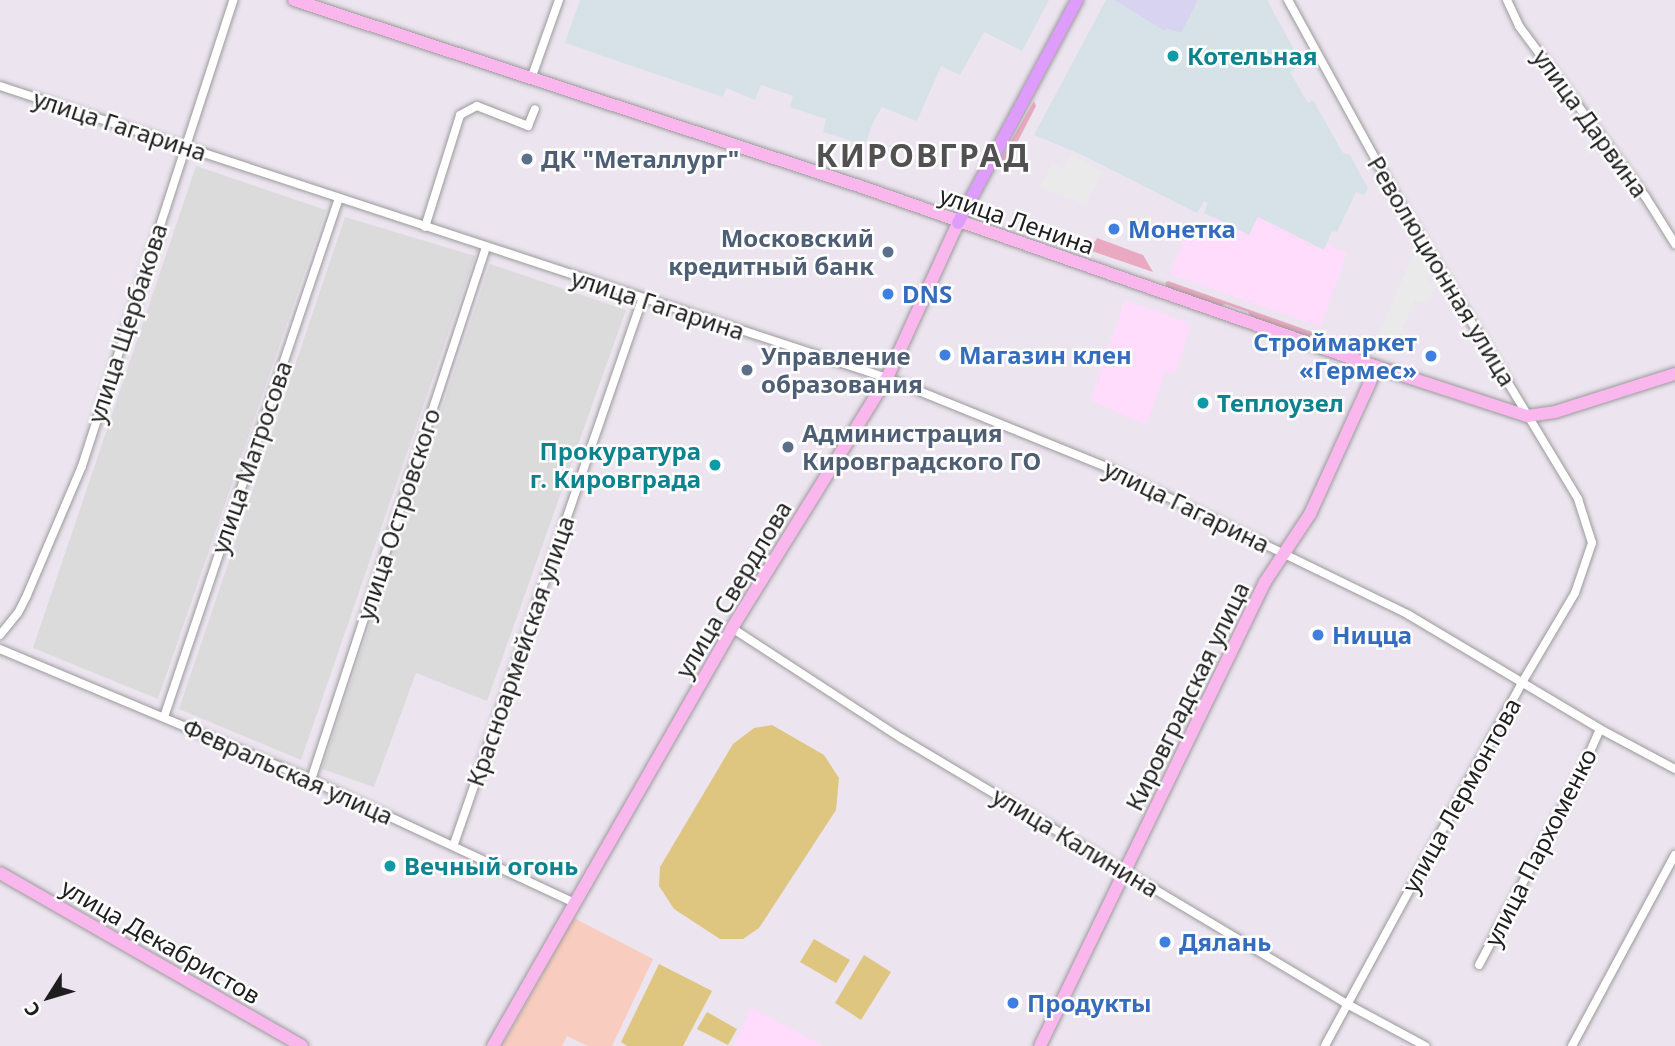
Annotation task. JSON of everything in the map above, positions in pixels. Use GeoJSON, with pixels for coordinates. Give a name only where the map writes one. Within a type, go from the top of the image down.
{"type":"FeatureCollection","features":[{"type":"Feature","properties":{"kind":"main road","name":"улица Ленина"},"geometry":{"type":"LineString","coordinates":[[293,0],[859,186],[958,223],[1527,416]]}},
{"type":"Feature","properties":{"kind":"main road","name":"улица Свердлова"},"geometry":{"type":"LineString","coordinates":[[493,1046],[732,628],[887,378],[958,223],[1077,0]]}},
{"type":"Feature","properties":{"kind":"main road","name":"Кировградская улица"},"geometry":{"type":"LineString","coordinates":[[1040,1046],[1265,582],[1310,514],[1377,367]]}},
{"type":"Feature","properties":{"kind":"main road"},"geometry":{"type":"LineString","coordinates":[[1527,416],[1555,412],[1675,374]]}},
{"type":"Feature","properties":{"kind":"main road","name":"улица Декабристов"},"geometry":{"type":"LineString","coordinates":[[0,873],[302,1046]]}},
{"type":"Feature","properties":{"kind":"street","name":"улица Щербакова"},"geometry":{"type":"LineString","coordinates":[[0,635],[18,613],[27,595],[82,466],[233,0]]}},
{"type":"Feature","properties":{"kind":"street"},"geometry":{"type":"LineString","coordinates":[[531,79],[559,0]]}},
{"type":"Feature","properties":{"kind":"street","name":"Революционная улица"},"geometry":{"type":"LineString","coordinates":[[1288,0],[1399,202],[1578,499],[1592,543]]}},
{"type":"Feature","properties":{"kind":"street","name":"улица Дарвина"},"geometry":{"type":"LineString","coordinates":[[1506,1],[1519,26],[1646,197],[1675,244]]}},
{"type":"Feature","properties":{"kind":"street","name":"улица Гагарина"},"geometry":{"type":"LineString","coordinates":[[0,86],[642,300],[887,378],[1106,467],[1409,615],[1600,729],[1675,769]]}},
{"type":"Feature","properties":{"kind":"street"},"geometry":{"type":"LineString","coordinates":[[425,227],[460,115],[477,106],[528,126],[535,109]]}},
{"type":"Feature","properties":{"kind":"street","name":"улица Матросова"},"geometry":{"type":"LineString","coordinates":[[164,717],[339,198]]}},
{"type":"Feature","properties":{"kind":"street","name":"улица Островского"},"geometry":{"type":"LineString","coordinates":[[311,780],[486,247]]}},
{"type":"Feature","properties":{"kind":"street","name":"Красноармейская улица"},"geometry":{"type":"LineString","coordinates":[[454,844],[642,300]]}},
{"type":"Feature","properties":{"kind":"street","name":"улица Лермонтова"},"geometry":{"type":"LineString","coordinates":[[1325,1046],[1523,681],[1575,593],[1592,543]]}},
{"type":"Feature","properties":{"kind":"street","name":"улица Калинина"},"geometry":{"type":"LineString","coordinates":[[732,628],[901,738],[1347,1004],[1425,1046]]}},
{"type":"Feature","properties":{"kind":"street","name":"Февральская улица"},"geometry":{"type":"LineString","coordinates":[[0,649],[311,780],[454,844],[573,902]]}},
{"type":"Feature","properties":{"kind":"street","name":"улица Пархоменко"},"geometry":{"type":"LineString","coordinates":[[1479,965],[1580,777],[1600,729]]}},
{"type":"Feature","properties":{"kind":"street"},"geometry":{"type":"LineString","coordinates":[[1572,1046],[1675,855]]}},
{"type":"Feature","properties":{"kind":"shaded area"},"geometry":{"type":"Polygon","coordinates":[[[580,0],[1049,0],[1022,51],[984,32],[960,75],[941,66],[917,121],[882,107],[865,145],[823,132],[826,119],[790,107],[793,96],[761,85],[755,100],[726,88],[723,97],[565,43],[580,0]]]}},
{"type":"Feature","properties":{"kind":"shaded area"},"geometry":{"type":"Polygon","coordinates":[[[1106,0],[1114,0],[1164,31],[1166,28],[1181,33],[1198,0],[1267,0],[1302,64],[1290,72],[1308,103],[1313,100],[1343,153],[1350,155],[1368,188],[1364,195],[1356,192],[1337,232],[1332,231],[1324,250],[1258,217],[1249,235],[1204,213],[1208,203],[1204,201],[1197,213],[1078,153],[1034,135],[1106,0]]]}},
{"type":"Feature","properties":{"kind":"shaded area"},"geometry":{"type":"Polygon","coordinates":[[[1114,0],[1198,0],[1182,33],[1164,31],[1114,0]]]}},
{"type":"Feature","properties":{"kind":"shaded area"},"geometry":{"type":"Polygon","coordinates":[[[1034,101],[1036,106],[1004,168],[998,170],[998,164],[1034,101]]]}},
{"type":"Feature","properties":{"kind":"shaded area"},"geometry":{"type":"Polygon","coordinates":[[[1071,154],[1103,172],[1086,205],[1040,187],[1052,163],[1064,169],[1071,154]]]}},
{"type":"Feature","properties":{"kind":"shaded area"},"geometry":{"type":"Polygon","coordinates":[[[196,166],[326,210],[158,699],[33,648],[196,166]]]}},
{"type":"Feature","properties":{"kind":"shaded area"},"geometry":{"type":"Polygon","coordinates":[[[345,217],[475,256],[301,760],[179,709],[345,217]]]}},
{"type":"Feature","properties":{"kind":"shaded area"},"geometry":{"type":"Polygon","coordinates":[[[1213,217],[1249,235],[1258,217],[1323,250],[1327,244],[1347,253],[1321,327],[1169,274],[1186,235],[1201,242],[1213,217]]]}},
{"type":"Feature","properties":{"kind":"shaded area"},"geometry":{"type":"Polygon","coordinates":[[[1084,238],[1095,242],[1097,238],[1143,255],[1153,272],[1080,247],[1084,238]]]}},
{"type":"Feature","properties":{"kind":"shaded area"},"geometry":{"type":"Polygon","coordinates":[[[1418,243],[1435,271],[1426,280],[1436,286],[1426,304],[1415,300],[1391,356],[1373,348],[1418,243]]]}},
{"type":"Feature","properties":{"kind":"shaded area"},"geometry":{"type":"Polygon","coordinates":[[[490,264],[626,310],[487,701],[416,673],[374,787],[322,769],[490,264]]]}},
{"type":"Feature","properties":{"kind":"shaded area"},"geometry":{"type":"Polygon","coordinates":[[[1168,281],[1335,340],[1336,343],[1332,345],[1250,316],[1248,312],[1225,304],[1221,306],[1168,289],[1165,283],[1168,281]]]}},
{"type":"Feature","properties":{"kind":"shaded area"},"geometry":{"type":"Polygon","coordinates":[[[1125,300],[1191,324],[1176,374],[1166,371],[1146,425],[1090,400],[1125,300]]]}},
{"type":"Feature","properties":{"kind":"shaded area"},"geometry":{"type":"Polygon","coordinates":[[[772,725],[824,755],[839,778],[836,810],[759,928],[743,939],[720,939],[674,909],[659,886],[660,867],[733,744],[754,728],[772,725]]]}},
{"type":"Feature","properties":{"kind":"shaded area"},"geometry":{"type":"Polygon","coordinates":[[[574,918],[653,959],[612,1046],[588,1046],[567,1036],[562,1046],[502,1046],[574,918]]]}},
{"type":"Feature","properties":{"kind":"shaded area"},"geometry":{"type":"Polygon","coordinates":[[[814,939],[850,960],[836,983],[800,962],[814,939]]]}},
{"type":"Feature","properties":{"kind":"shaded area"},"geometry":{"type":"Polygon","coordinates":[[[864,955],[891,972],[861,1020],[835,1003],[864,955]]]}},
{"type":"Feature","properties":{"kind":"shaded area"},"geometry":{"type":"Polygon","coordinates":[[[659,964],[712,991],[683,1046],[627,1046],[621,1042],[659,964]]]}},
{"type":"Feature","properties":{"kind":"shaded area"},"geometry":{"type":"Polygon","coordinates":[[[751,1007],[824,1046],[733,1046],[751,1007]]]}},
{"type":"Feature","properties":{"kind":"shaded area"},"geometry":{"type":"Polygon","coordinates":[[[707,1012],[737,1029],[728,1045],[697,1029],[707,1012]]]}},
{"type":"Feature","properties":{"kind":"place","name":"Котельная"},"geometry":{"type":"Point","coordinates":[1173,56]}},
{"type":"Feature","properties":{"kind":"place","name":"ДК \"Металлург\""},"geometry":{"type":"Point","coordinates":[527,159]}},
{"type":"Feature","properties":{"kind":"place","name":"Монетка"},"geometry":{"type":"Point","coordinates":[1114,229]}},
{"type":"Feature","properties":{"kind":"place","name":"Московский кредитный банк"},"geometry":{"type":"Point","coordinates":[888,252]}},
{"type":"Feature","properties":{"kind":"place","name":"DNS"},"geometry":{"type":"Point","coordinates":[888,294]}},
{"type":"Feature","properties":{"kind":"place","name":"Магазин клен"},"geometry":{"type":"Point","coordinates":[945,355]}},
{"type":"Feature","properties":{"kind":"place","name":"Строймаркет «Гермес»"},"geometry":{"type":"Point","coordinates":[1431,356]}},
{"type":"Feature","properties":{"kind":"place","name":"Управление образования"},"geometry":{"type":"Point","coordinates":[747,370]}},
{"type":"Feature","properties":{"kind":"place","name":"Теплоузел"},"geometry":{"type":"Point","coordinates":[1203,403]}},
{"type":"Feature","properties":{"kind":"place","name":"Администрация Кировградского ГО"},"geometry":{"type":"Point","coordinates":[788,447]}},
{"type":"Feature","properties":{"kind":"place","name":"Прокуратура г. Кировграда"},"geometry":{"type":"Point","coordinates":[715,465]}},
{"type":"Feature","properties":{"kind":"place","name":"Ницца"},"geometry":{"type":"Point","coordinates":[1318,635]}},
{"type":"Feature","properties":{"kind":"place","name":"Вечный огонь"},"geometry":{"type":"Point","coordinates":[390,866]}},
{"type":"Feature","properties":{"kind":"place","name":"Дялань"},"geometry":{"type":"Point","coordinates":[1165,942]}},
{"type":"Feature","properties":{"kind":"place","name":"Продукты"},"geometry":{"type":"Point","coordinates":[1013,1003]}},
{"type":"Feature","properties":{"kind":"district","name":"КИРОВГРАД"},"geometry":{"type":"Point","coordinates":[923,155]}}]}
